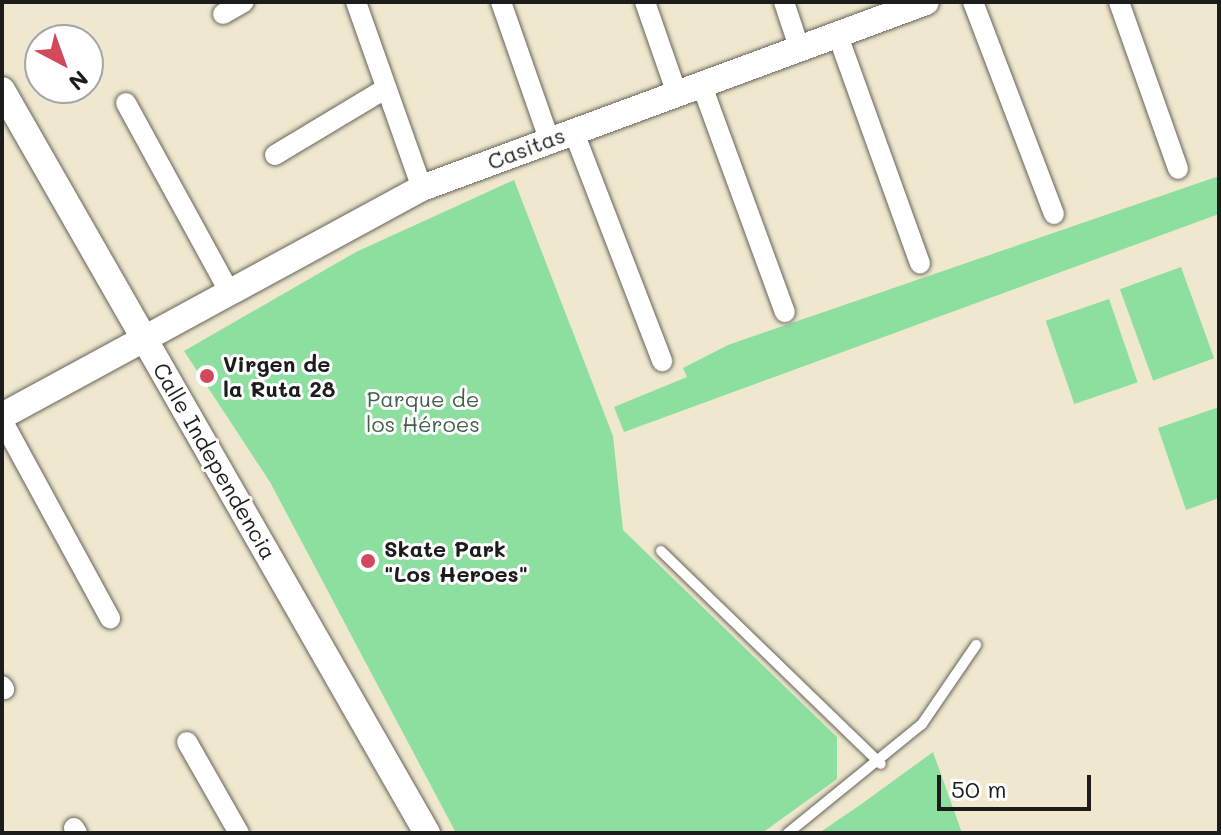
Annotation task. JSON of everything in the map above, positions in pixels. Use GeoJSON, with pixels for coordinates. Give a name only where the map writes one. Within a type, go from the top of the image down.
{"type":"FeatureCollection","features":[{"type":"Feature","properties":{"kind":"street"},"geometry":{"type":"LineString","coordinates":[[223,14],[244,2]]}},
{"type":"Feature","properties":{"kind":"street"},"geometry":{"type":"LineString","coordinates":[[356,2],[422,188]]}},
{"type":"Feature","properties":{"kind":"street"},"geometry":{"type":"LineString","coordinates":[[501,2],[662,361]]}},
{"type":"Feature","properties":{"kind":"street"},"geometry":{"type":"LineString","coordinates":[[645,2],[676,91]]}},
{"type":"Feature","properties":{"kind":"street"},"geometry":{"type":"LineString","coordinates":[[784,2],[799,47]]}},
{"type":"Feature","properties":{"kind":"street","name":"Casitas"},"geometry":{"type":"LineString","coordinates":[[2,418],[145,336],[422,188],[676,91],[926,2]]}},
{"type":"Feature","properties":{"kind":"street"},"geometry":{"type":"LineString","coordinates":[[973,2],[1054,214]]}},
{"type":"Feature","properties":{"kind":"street"},"geometry":{"type":"LineString","coordinates":[[1119,2],[1178,169]]}},
{"type":"Feature","properties":{"kind":"street"},"geometry":{"type":"LineString","coordinates":[[837,33],[920,264]]}},
{"type":"Feature","properties":{"kind":"street"},"geometry":{"type":"LineString","coordinates":[[701,83],[785,312]]}},
{"type":"Feature","properties":{"kind":"street"},"geometry":{"type":"LineString","coordinates":[[275,155],[385,89]]}},
{"type":"Feature","properties":{"kind":"street","name":"Calle Independencia"},"geometry":{"type":"LineString","coordinates":[[2,90],[427,833]]}},
{"type":"Feature","properties":{"kind":"street"},"geometry":{"type":"LineString","coordinates":[[126,103],[229,291]]}},
{"type":"Feature","properties":{"kind":"street"},"geometry":{"type":"LineString","coordinates":[[2,418],[110,618]]}},
{"type":"Feature","properties":{"kind":"street"},"geometry":{"type":"LineString","coordinates":[[187,742],[239,833]]}},
{"type":"Feature","properties":{"kind":"lane"},"geometry":{"type":"LineString","coordinates":[[661,551],[881,764]]}},
{"type":"Feature","properties":{"kind":"lane"},"geometry":{"type":"LineString","coordinates":[[788,833],[881,764],[922,724],[976,645]]}},
{"type":"Feature","properties":{"kind":"green space"},"geometry":{"type":"Polygon","coordinates":[[[1219,176],[1219,214],[624,432],[614,407],[687,377],[683,368],[728,345],[1219,176]]]}},
{"type":"Feature","properties":{"kind":"green space","name":"Parque de los Héroes"},"geometry":{"type":"Polygon","coordinates":[[[514,180],[613,436],[623,530],[837,737],[837,779],[762,833],[456,833],[270,482],[184,351],[356,252],[514,180]]]}},
{"type":"Feature","properties":{"kind":"green space"},"geometry":{"type":"Polygon","coordinates":[[[1181,267],[1214,358],[1153,380],[1120,289],[1181,267]]]}},
{"type":"Feature","properties":{"kind":"green space"},"geometry":{"type":"Polygon","coordinates":[[[1109,299],[1138,382],[1074,404],[1046,321],[1109,299]]]}},
{"type":"Feature","properties":{"kind":"green space"},"geometry":{"type":"Polygon","coordinates":[[[1219,407],[1219,498],[1186,510],[1158,428],[1219,407]]]}},
{"type":"Feature","properties":{"kind":"green space"},"geometry":{"type":"Polygon","coordinates":[[[933,752],[962,833],[819,833],[860,805],[933,752]]]}},
{"type":"Feature","properties":{"kind":"place","name":"Virgen de la Ruta 28"},"geometry":{"type":"Point","coordinates":[207,376]}},
{"type":"Feature","properties":{"kind":"place","name":"Skate Park \"Los Heroes\""},"geometry":{"type":"Point","coordinates":[368,561]}}]}
